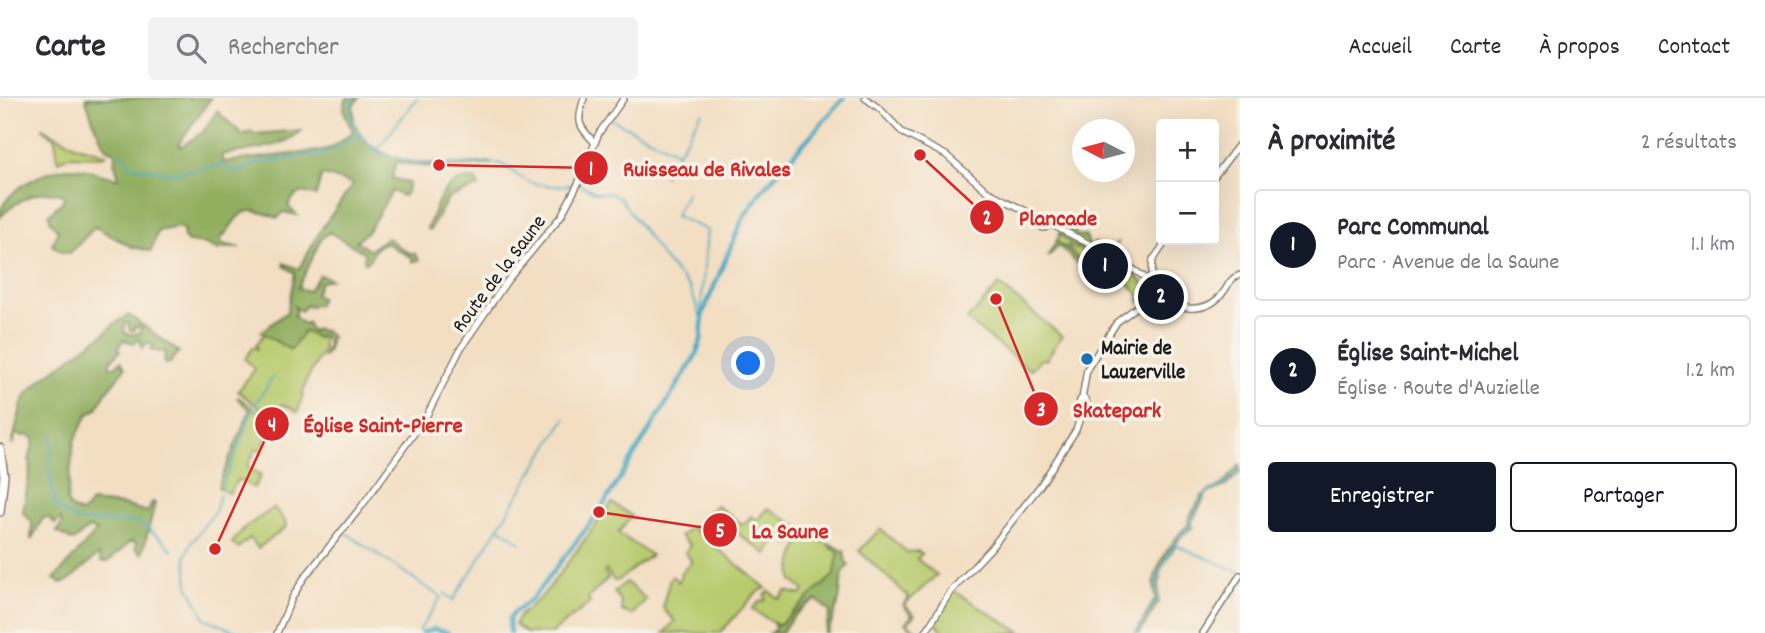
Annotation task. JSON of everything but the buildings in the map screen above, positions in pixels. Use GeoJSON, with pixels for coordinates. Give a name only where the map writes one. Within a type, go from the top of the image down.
{"type":"FeatureCollection","features":[{"type":"Feature","properties":{"kind":"main road"},"geometry":{"type":"LineString","coordinates":[[0,448],[4,476],[0,512]]}},
{"type":"Feature","properties":{"kind":"street"},"geometry":{"type":"LineString","coordinates":[[584,98],[579,123],[594,141]]}},
{"type":"Feature","properties":{"kind":"street","name":"Route de la Saune"},"geometry":{"type":"LineString","coordinates":[[277,633],[304,578],[361,507],[421,424],[461,348],[507,281],[559,219],[582,176],[594,141],[625,98]]}},
{"type":"Feature","properties":{"kind":"street"},"geometry":{"type":"LineString","coordinates":[[865,98],[902,132],[946,155],[987,191],[1045,224],[1119,259],[1151,279]]}},
{"type":"Feature","properties":{"kind":"street"},"geometry":{"type":"LineString","coordinates":[[1219,170],[1240,143]]}},
{"type":"Feature","properties":{"kind":"street"},"geometry":{"type":"LineString","coordinates":[[1150,297],[1153,259],[1163,245]]}},
{"type":"Feature","properties":{"kind":"street"},"geometry":{"type":"LineString","coordinates":[[1150,297],[1184,309],[1201,308],[1214,302],[1231,279],[1240,275]]}},
{"type":"Feature","properties":{"kind":"street"},"geometry":{"type":"LineString","coordinates":[[926,633],[951,591],[991,548],[1040,486],[1080,419],[1087,369],[1116,323],[1150,297]]}},
{"type":"Feature","properties":{"kind":"street"},"geometry":{"type":"LineString","coordinates":[[1203,633],[1240,575]]}},
{"type":"Feature","properties":{"kind":"green space"},"geometry":{"type":"Polygon","coordinates":[[[86,98],[211,98],[179,143],[180,147],[203,132],[217,111],[243,135],[251,131],[254,134],[302,130],[275,145],[222,155],[222,162],[331,148],[352,133],[344,105],[347,98],[359,98],[353,105],[354,121],[363,137],[376,149],[393,157],[434,164],[491,164],[443,167],[396,162],[392,178],[409,183],[406,194],[403,196],[392,191],[368,231],[356,241],[369,250],[387,238],[407,252],[415,254],[419,260],[412,262],[412,258],[387,243],[377,248],[367,263],[364,261],[365,253],[329,232],[321,239],[298,288],[308,291],[320,275],[331,279],[320,282],[315,295],[321,298],[318,305],[306,305],[301,311],[294,306],[294,316],[303,324],[308,322],[310,329],[327,332],[331,337],[328,351],[323,358],[328,344],[326,338],[321,335],[317,338],[304,331],[291,350],[261,332],[287,312],[295,273],[284,266],[284,263],[299,269],[322,228],[353,184],[324,175],[316,196],[299,194],[291,201],[288,206],[297,215],[283,212],[278,218],[255,211],[243,213],[220,240],[223,244],[240,248],[218,250],[206,244],[188,242],[184,238],[183,229],[178,227],[158,231],[151,251],[132,247],[95,227],[70,253],[63,252],[52,245],[58,231],[49,214],[63,201],[64,195],[55,193],[29,196],[0,217],[2,207],[17,190],[27,182],[51,172],[78,168],[119,178],[114,151],[108,150],[103,143],[86,98]]]}},
{"type":"Feature","properties":{"kind":"green space"},"geometry":{"type":"Polygon","coordinates":[[[42,128],[77,146],[106,154],[103,157],[69,156],[58,161],[55,139],[42,128]]]}},
{"type":"Feature","properties":{"kind":"green space"},"geometry":{"type":"Polygon","coordinates":[[[476,180],[479,187],[448,198],[430,230],[427,229],[445,191],[458,181],[476,180]]]}},
{"type":"Feature","properties":{"kind":"green space"},"geometry":{"type":"Polygon","coordinates":[[[1074,228],[1076,235],[1086,236],[1090,247],[1095,243],[1106,247],[1104,249],[1107,251],[1117,243],[1114,252],[1122,257],[1115,265],[1117,267],[1110,272],[1107,264],[1109,259],[1105,260],[1096,252],[1082,253],[1081,248],[1076,249],[1079,244],[1077,243],[1069,250],[1102,281],[1099,284],[1059,246],[1047,257],[1057,240],[1067,248],[1070,240],[1065,240],[1059,233],[1074,228]]]}},
{"type":"Feature","properties":{"kind":"green space"},"geometry":{"type":"Polygon","coordinates":[[[1061,231],[1108,254],[1130,269],[1147,289],[1145,299],[1139,302],[1139,294],[1120,275],[1103,284],[1057,242],[1061,231]]]}},
{"type":"Feature","properties":{"kind":"green space"},"geometry":{"type":"Polygon","coordinates":[[[999,285],[1062,336],[1046,360],[1041,359],[1030,370],[967,320],[999,285]]]}},
{"type":"Feature","properties":{"kind":"green space"},"geometry":{"type":"Polygon","coordinates":[[[129,315],[141,324],[139,328],[135,326],[132,331],[129,329],[129,323],[125,323],[124,333],[134,335],[140,332],[143,325],[179,352],[170,363],[164,364],[165,351],[150,350],[153,345],[148,342],[142,348],[140,339],[134,343],[123,340],[118,348],[120,351],[110,362],[110,367],[115,367],[121,361],[125,368],[96,410],[88,414],[74,441],[67,501],[70,507],[80,513],[91,502],[123,505],[148,512],[152,502],[155,503],[149,528],[142,554],[135,548],[136,543],[131,541],[108,562],[101,562],[99,554],[68,581],[61,583],[54,579],[97,531],[89,528],[73,541],[57,532],[62,524],[61,519],[55,524],[49,518],[43,518],[31,540],[32,522],[23,513],[34,439],[15,434],[12,444],[22,403],[28,392],[42,379],[129,315]]]}},
{"type":"Feature","properties":{"kind":"green space"},"geometry":{"type":"Polygon","coordinates":[[[304,331],[323,339],[323,351],[307,379],[298,412],[282,404],[272,418],[238,391],[255,369],[245,359],[253,347],[257,349],[256,345],[264,334],[290,350],[304,331]]]}},
{"type":"Feature","properties":{"kind":"green space"},"geometry":{"type":"Polygon","coordinates":[[[238,397],[272,422],[261,451],[256,449],[247,467],[261,475],[254,488],[238,479],[229,494],[218,487],[250,410],[238,397]]]}},
{"type":"Feature","properties":{"kind":"green space"},"geometry":{"type":"Polygon","coordinates":[[[1240,465],[1240,472],[1226,486],[1207,493],[1224,483],[1240,465]]]}},
{"type":"Feature","properties":{"kind":"green space"},"geometry":{"type":"Polygon","coordinates":[[[1207,493],[1192,521],[1193,527],[1181,536],[1160,571],[1158,603],[1140,633],[1136,633],[1155,599],[1155,576],[1162,560],[1172,543],[1188,525],[1189,518],[1202,496],[1207,493]]]}},
{"type":"Feature","properties":{"kind":"green space"},"geometry":{"type":"Polygon","coordinates":[[[612,503],[632,516],[618,533],[651,555],[617,581],[614,581],[606,570],[604,572],[608,578],[588,598],[590,603],[552,633],[526,633],[515,625],[516,621],[544,594],[612,503]]]}},
{"type":"Feature","properties":{"kind":"green space"},"geometry":{"type":"Polygon","coordinates":[[[716,505],[743,525],[751,516],[758,520],[768,508],[802,529],[791,544],[779,535],[767,554],[708,513],[716,505]]]}},
{"type":"Feature","properties":{"kind":"green space"},"geometry":{"type":"Polygon","coordinates":[[[274,508],[285,521],[286,527],[258,548],[250,538],[238,548],[232,543],[244,528],[274,508]]]}},
{"type":"Feature","properties":{"kind":"green space"},"geometry":{"type":"Polygon","coordinates":[[[691,527],[766,588],[756,593],[720,633],[664,633],[675,621],[664,610],[663,605],[670,578],[672,576],[679,582],[681,573],[692,561],[685,553],[690,545],[680,536],[691,527]]]}},
{"type":"Feature","properties":{"kind":"green space"},"geometry":{"type":"Polygon","coordinates":[[[880,529],[907,552],[919,551],[922,554],[917,559],[937,575],[904,605],[915,615],[907,623],[921,633],[917,633],[905,623],[912,616],[903,605],[909,597],[859,551],[880,529]]]}},
{"type":"Feature","properties":{"kind":"green space"},"geometry":{"type":"Polygon","coordinates":[[[806,531],[839,552],[834,575],[778,626],[752,609],[761,600],[764,601],[764,595],[769,591],[779,599],[786,591],[801,595],[804,590],[792,581],[792,569],[797,549],[806,531]]]}},
{"type":"Feature","properties":{"kind":"green space"},"geometry":{"type":"Polygon","coordinates":[[[830,544],[844,551],[849,565],[843,574],[839,602],[828,633],[825,633],[830,612],[817,600],[797,614],[782,633],[770,633],[775,629],[773,622],[778,626],[834,575],[839,552],[831,548],[830,544]]]}},
{"type":"Feature","properties":{"kind":"green space"},"geometry":{"type":"Polygon","coordinates":[[[626,582],[646,599],[632,615],[622,611],[621,602],[614,592],[626,582]]]}},
{"type":"Feature","properties":{"kind":"green space"},"geometry":{"type":"Polygon","coordinates":[[[954,591],[1022,633],[944,633],[935,621],[954,591]]]}},
{"type":"Feature","properties":{"kind":"waterway"},"geometry":{"type":"LineString","coordinates":[[352,98],[351,116],[357,131],[378,153],[427,165],[499,163],[534,184],[576,184]]}},
{"type":"Feature","properties":{"kind":"waterway"},"geometry":{"type":"LineString","coordinates":[[377,150],[417,98]]}},
{"type":"Feature","properties":{"kind":"waterway"},"geometry":{"type":"LineString","coordinates":[[510,633],[509,619],[513,613],[532,599],[599,512],[696,355],[701,340],[703,313],[743,218],[762,190],[844,98]]}},
{"type":"Feature","properties":{"kind":"waterway"},"geometry":{"type":"LineString","coordinates":[[664,176],[702,112]]}},
{"type":"Feature","properties":{"kind":"waterway"},"geometry":{"type":"LineString","coordinates":[[613,120],[677,152]]}},
{"type":"Feature","properties":{"kind":"waterway"},"geometry":{"type":"LineString","coordinates":[[118,153],[123,154],[131,166],[171,173],[223,165],[237,173],[256,163],[329,153],[358,135]]}},
{"type":"Feature","properties":{"kind":"waterway"},"geometry":{"type":"LineString","coordinates":[[581,185],[597,193],[610,193],[620,198],[663,258],[690,288],[702,321]]}},
{"type":"Feature","properties":{"kind":"waterway"},"geometry":{"type":"LineString","coordinates":[[687,192],[675,216],[707,230],[701,310]]}},
{"type":"Feature","properties":{"kind":"waterway"},"geometry":{"type":"LineString","coordinates":[[255,405],[273,377]]}},
{"type":"Feature","properties":{"kind":"waterway"},"geometry":{"type":"LineString","coordinates":[[221,490],[253,409]]}},
{"type":"Feature","properties":{"kind":"waterway"},"geometry":{"type":"LineString","coordinates":[[444,593],[453,600],[565,419]]}},
{"type":"Feature","properties":{"kind":"waterway"},"geometry":{"type":"LineString","coordinates":[[53,435],[49,468],[55,506],[78,521],[139,522],[173,551]]}},
{"type":"Feature","properties":{"kind":"waterway"},"geometry":{"type":"LineString","coordinates":[[1138,633],[1159,597],[1156,585],[1159,572],[1175,541],[1189,527],[1198,504],[1207,492],[1224,485],[1240,468]]}},
{"type":"Feature","properties":{"kind":"waterway"},"geometry":{"type":"LineString","coordinates":[[186,556],[190,545],[216,510],[220,494]]}},
{"type":"Feature","properties":{"kind":"waterway"},"geometry":{"type":"LineString","coordinates":[[500,528],[521,543]]}},
{"type":"Feature","properties":{"kind":"waterway"},"geometry":{"type":"LineString","coordinates":[[346,533],[441,597]]}},
{"type":"Feature","properties":{"kind":"waterway"},"geometry":{"type":"LineString","coordinates":[[1173,544],[1240,572]]}},
{"type":"Feature","properties":{"kind":"waterway"},"geometry":{"type":"LineString","coordinates":[[186,558],[188,585],[205,618],[239,633]]}},
{"type":"Feature","properties":{"kind":"waterway"},"geometry":{"type":"LineString","coordinates":[[419,631],[441,597]]}},
{"type":"Feature","properties":{"kind":"waterway"},"geometry":{"type":"LineString","coordinates":[[422,633],[434,629],[448,633]]}},
{"type":"Feature","properties":{"kind":"place","name":"Plancade"},"geometry":{"type":"Point","coordinates":[920,155]}},
{"type":"Feature","properties":{"kind":"place","name":"Ruisseau de Rivales"},"geometry":{"type":"Point","coordinates":[439,165]}},
{"type":"Feature","properties":{"kind":"place","name":"Parc Communal"},"geometry":{"type":"Point","coordinates":[1105,266]}},
{"type":"Feature","properties":{"kind":"place","name":"Église Saint-Michel"},"geometry":{"type":"Point","coordinates":[1161,297]}},
{"type":"Feature","properties":{"kind":"place","name":"Skatepark"},"geometry":{"type":"Point","coordinates":[996,299]}},
{"type":"Feature","properties":{"kind":"place","name":"Mairie de Lauzerville"},"geometry":{"type":"Point","coordinates":[1087,359]}},
{"type":"Feature","properties":{"kind":"place","name":"La Saune"},"geometry":{"type":"Point","coordinates":[599,512]}},
{"type":"Feature","properties":{"kind":"place","name":"Église Saint-Pierre"},"geometry":{"type":"Point","coordinates":[215,549]}}]}
